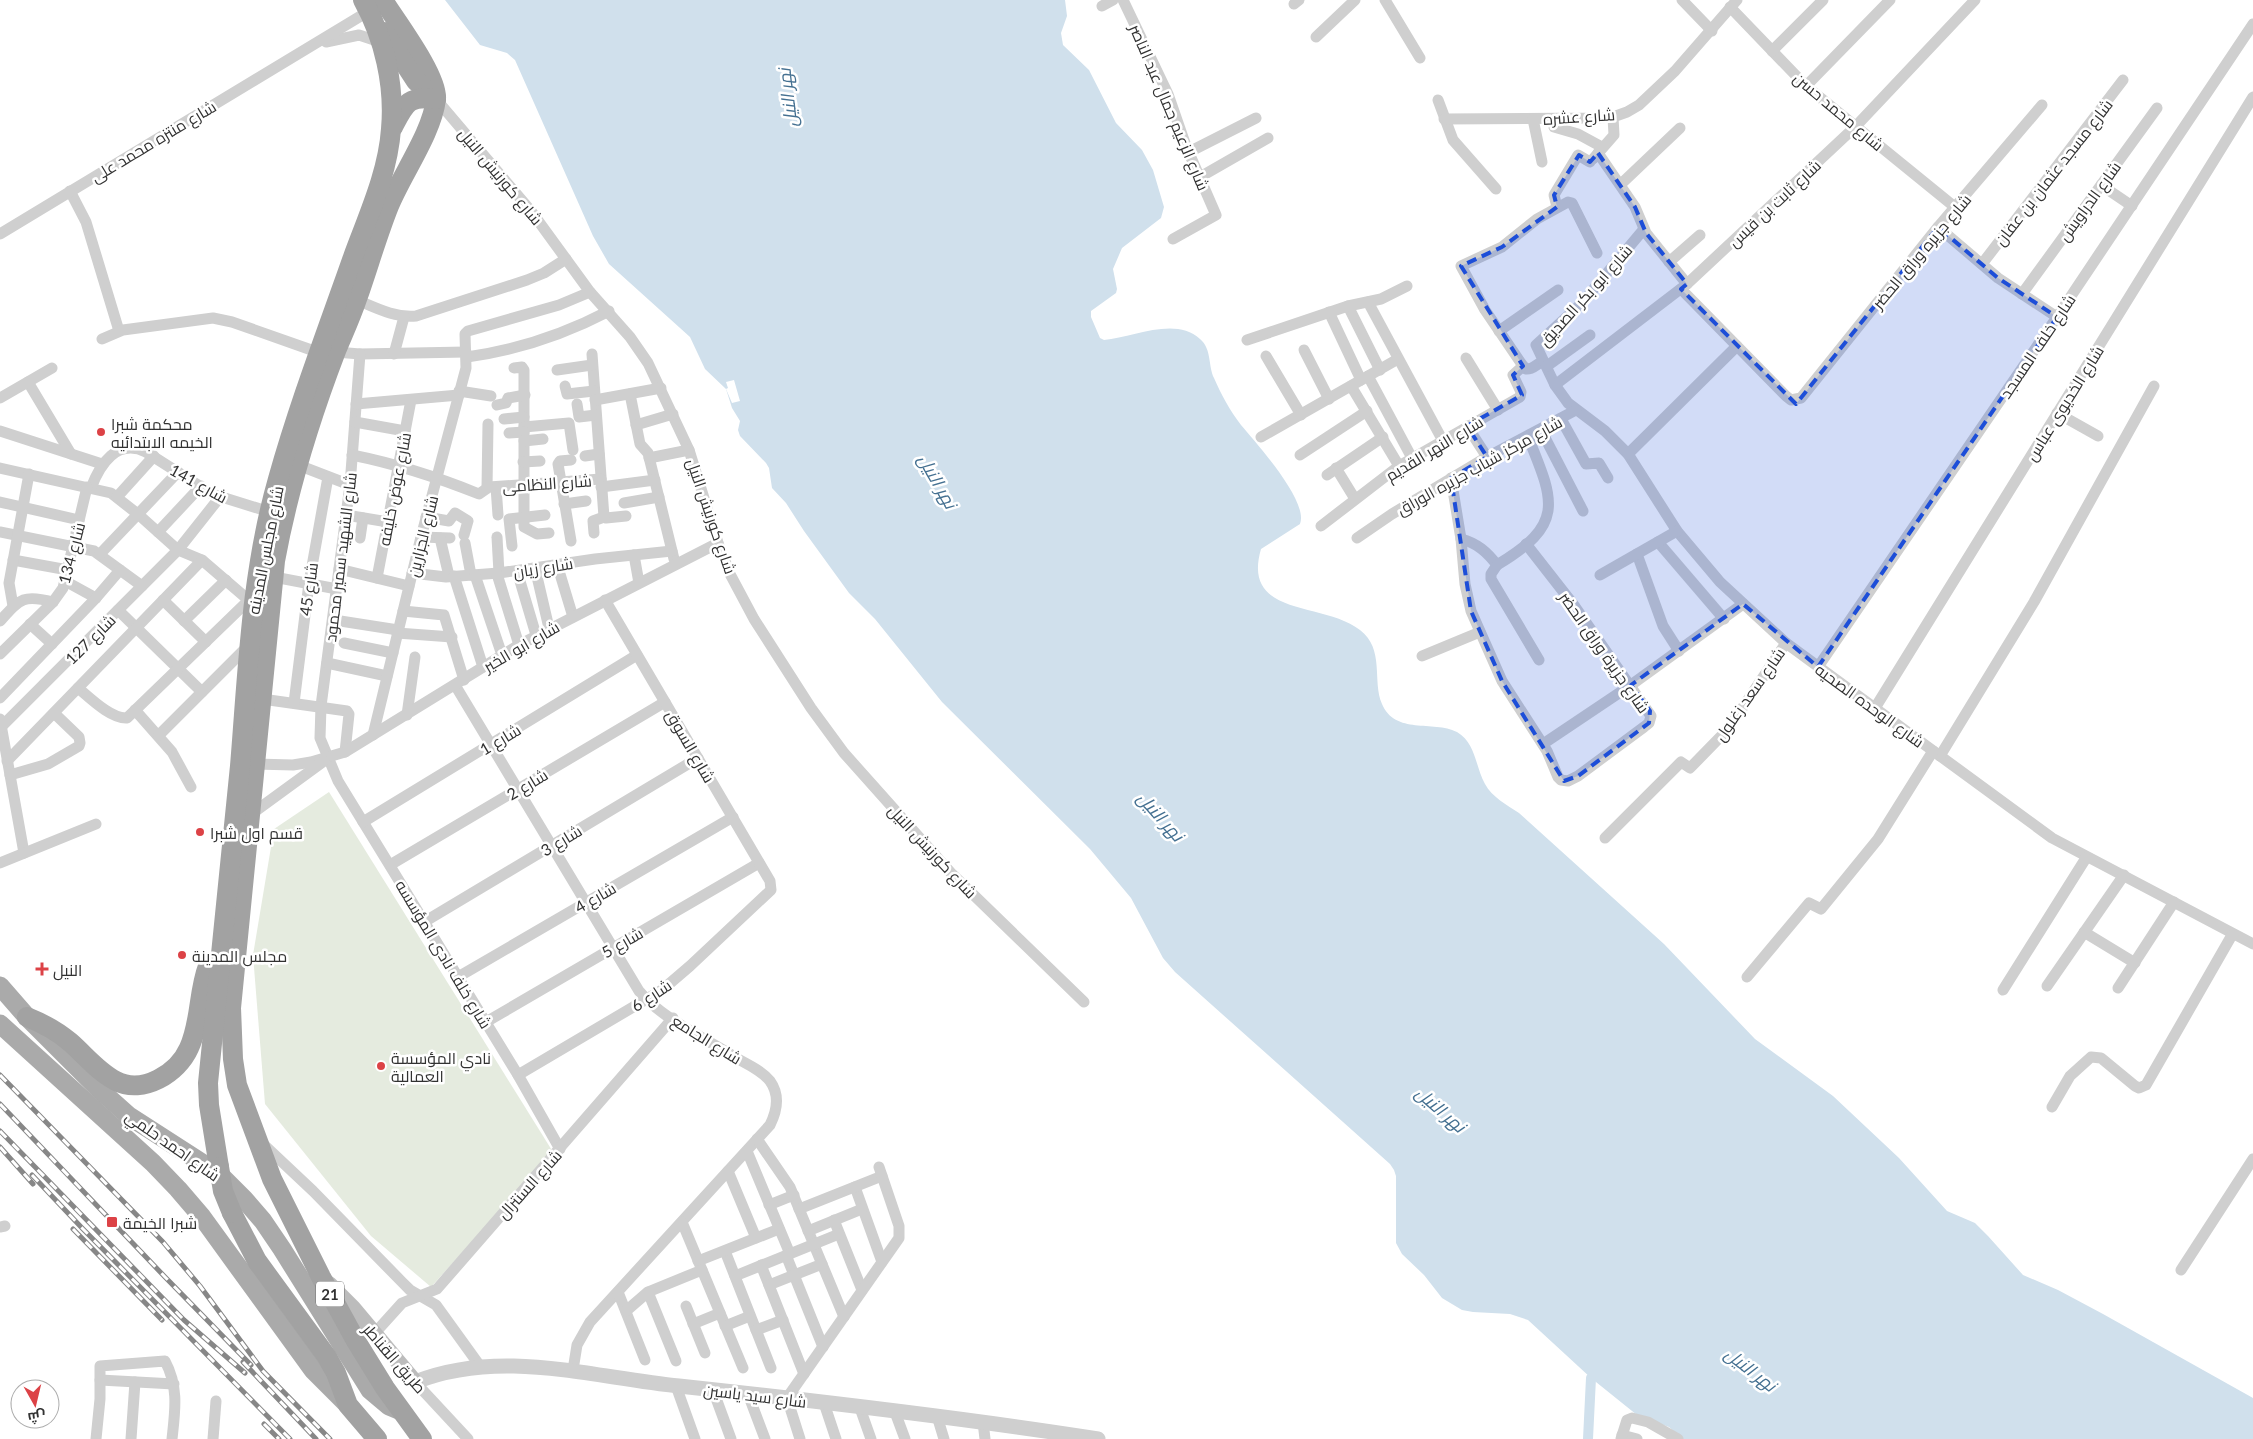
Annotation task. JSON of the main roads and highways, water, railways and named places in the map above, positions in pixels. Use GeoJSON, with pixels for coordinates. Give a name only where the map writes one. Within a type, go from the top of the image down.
{"type":"FeatureCollection","features":[{"type":"Feature","properties":{"kind":"highway","name":"شارع كورنيش النيل"},"geometry":{"type":"LineString","coordinates":[[374,15],[426,67],[435,90],[436,99]]}},
{"type":"Feature","properties":{"kind":"highway"},"geometry":{"type":"LineString","coordinates":[[374,15],[416,82],[436,99]]}},
{"type":"Feature","properties":{"kind":"highway","name":"شارع مجلس المدينه"},"geometry":{"type":"LineString","coordinates":[[321,1277],[272,1179],[256,1138],[238,1084],[230,1033],[231,1008],[274,577],[281,530],[328,352],[383,174],[391,130],[390,82],[374,15]]}},
{"type":"Feature","properties":{"kind":"highway"},"geometry":{"type":"LineString","coordinates":[[391,130],[407,104],[421,97],[436,99]]}},
{"type":"Feature","properties":{"kind":"highway","name":"شارع مجلس المدينه"},"geometry":{"type":"LineString","coordinates":[[348,1405],[336,1373],[327,1356],[257,1261],[232,1214],[223,1191],[218,1167],[208,1106],[208,1083],[250,645],[251,601],[270,512],[278,480],[328,352],[357,300],[390,205],[421,141],[436,99]]}},
{"type":"Feature","properties":{"kind":"highway"},"geometry":{"type":"LineString","coordinates":[[27,1017],[59,1034],[107,1076],[118,1082],[132,1085],[146,1084],[170,1072],[189,1050],[194,1036],[206,971],[212,956],[221,942]]}},
{"type":"Feature","properties":{"kind":"highway","name":"21"},"geometry":{"type":"LineString","coordinates":[[321,1277],[370,1365],[422,1439]]}},
{"type":"Feature","properties":{"kind":"highway","name":"21"},"geometry":{"type":"LineString","coordinates":[[348,1405],[377,1439]]}},
{"type":"Feature","properties":{"kind":"main road","name":"شارع احمد حلمي"},"geometry":{"type":"LineString","coordinates":[[0,986],[27,1017],[101,1092],[129,1116],[219,1174],[244,1199],[263,1221],[282,1249],[370,1390],[389,1406],[401,1411]]}},
{"type":"Feature","properties":{"kind":"main road","name":"شارع احمد حلمي"},"geometry":{"type":"LineString","coordinates":[[0,1024],[153,1163],[178,1189],[202,1216],[313,1370],[348,1405]]}},
{"type":"Feature","properties":{"kind":"main road","name":"طريق القناطر"},"geometry":{"type":"LineString","coordinates":[[321,1277],[353,1308],[415,1382]]}},
{"type":"Feature","properties":{"kind":"water","name":"نهر النيل"},"geometry":{"type":"Polygon","coordinates":[[[445,0],[1065,0],[1067,16],[1061,33],[1063,45],[1089,70],[1116,123],[1142,150],[1153,170],[1164,207],[1161,218],[1122,248],[1113,269],[1116,293],[1091,311],[1091,317],[1100,338],[1104,340],[1153,330],[1178,329],[1190,332],[1204,343],[1212,373],[1226,402],[1241,425],[1280,473],[1297,501],[1301,514],[1300,524],[1261,549],[1258,571],[1263,587],[1274,597],[1290,604],[1345,621],[1360,630],[1373,646],[1377,666],[1379,695],[1388,714],[1396,720],[1405,723],[1447,729],[1457,732],[1463,737],[1472,749],[1485,784],[1492,793],[1519,813],[1664,944],[1755,1039],[1833,1096],[1899,1158],[1947,1211],[1975,1223],[2023,1275],[2058,1290],[2103,1314],[2253,1398],[2253,1439],[1683,1439],[1669,1427],[1637,1415],[1591,1378],[1528,1320],[1510,1314],[1462,1310],[1442,1298],[1424,1275],[1402,1254],[1396,1243],[1396,1176],[1390,1164],[1175,972],[1163,958],[1131,898],[1090,849],[942,702],[875,619],[849,593],[786,503],[772,488],[769,468],[740,436],[738,430],[740,421],[732,408],[726,389],[705,369],[690,337],[609,264],[593,236],[515,60],[507,53],[480,45],[445,0]]]}},
{"type":"Feature","properties":{"kind":"waterway"},"geometry":{"type":"LineString","coordinates":[[1588,1439],[1591,1378]]}},
{"type":"Feature","properties":{"kind":"railway"},"geometry":{"type":"LineString","coordinates":[[0,1075],[163,1242],[200,1286],[263,1371],[330,1439]]}},
{"type":"Feature","properties":{"kind":"railway"},"geometry":{"type":"LineString","coordinates":[[0,1104],[251,1365]]}},
{"type":"Feature","properties":{"kind":"railway"},"geometry":{"type":"LineString","coordinates":[[0,1131],[184,1320],[245,1373]]}},
{"type":"Feature","properties":{"kind":"railway"},"geometry":{"type":"LineString","coordinates":[[0,1147],[33,1184]]}},
{"type":"Feature","properties":{"kind":"railway"},"geometry":{"type":"LineString","coordinates":[[32,1175],[290,1439]]}},
{"type":"Feature","properties":{"kind":"railway"},"geometry":{"type":"LineString","coordinates":[[73,1229],[162,1320]]}},
{"type":"Feature","properties":{"kind":"railway"},"geometry":{"type":"LineString","coordinates":[[243,1362],[316,1439]]}},
{"type":"Feature","properties":{"kind":"railway"},"geometry":{"type":"LineString","coordinates":[[264,1424],[279,1439]]}},
{"type":"Feature","properties":{"kind":"place","name":"محكمة شبرا الخيمه الابتدائيه"},"geometry":{"type":"Point","coordinates":[101,432]}},
{"type":"Feature","properties":{"kind":"place","name":"قسم اول شبرا"},"geometry":{"type":"Point","coordinates":[200,832]}},
{"type":"Feature","properties":{"kind":"place","name":"مجلس المدينة"},"geometry":{"type":"Point","coordinates":[182,955]}},
{"type":"Feature","properties":{"kind":"place","name":"النيل"},"geometry":{"type":"Point","coordinates":[42,969]}},
{"type":"Feature","properties":{"kind":"place","name":"نادي المؤسسة العمالية"},"geometry":{"type":"Point","coordinates":[381,1066]}},
{"type":"Feature","properties":{"kind":"place","name":"شبرا الخيمة"},"geometry":{"type":"Point","coordinates":[112,1222]}}]}
